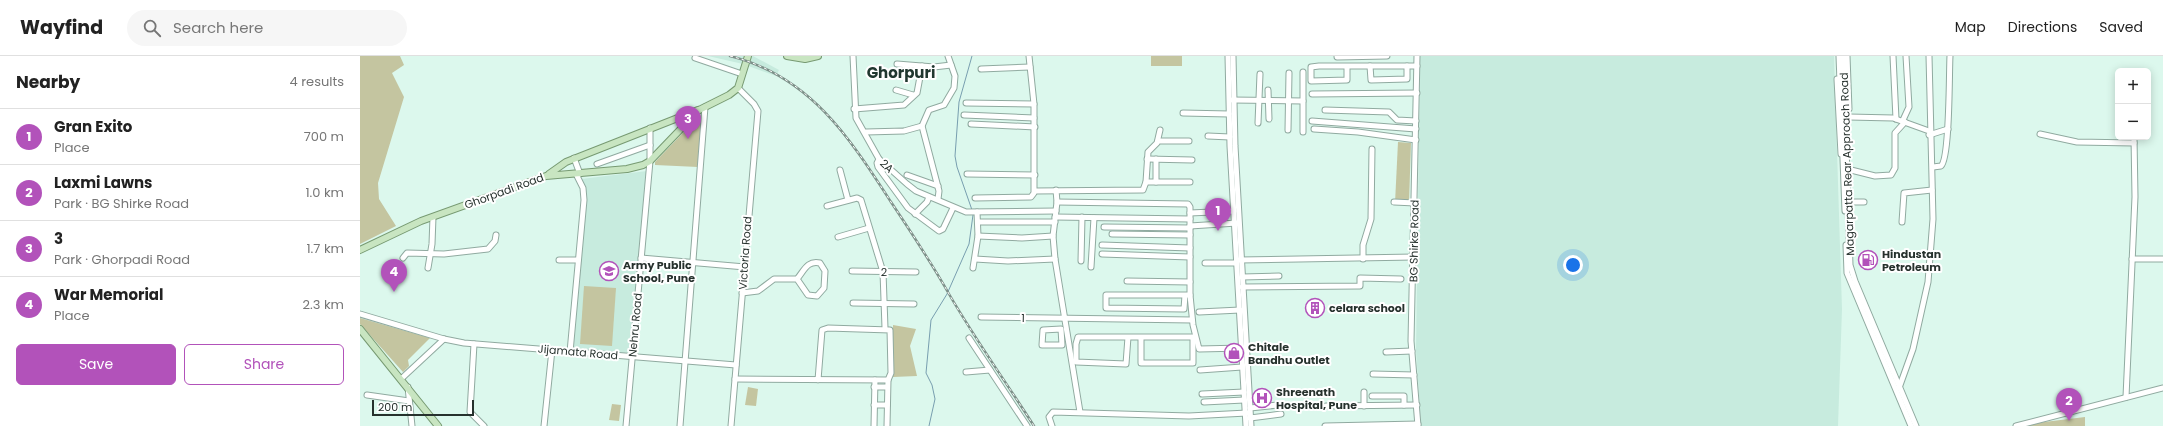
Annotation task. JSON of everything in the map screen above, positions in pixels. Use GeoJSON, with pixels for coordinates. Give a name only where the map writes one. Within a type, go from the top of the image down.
{"type":"FeatureCollection","features":[{"type":"Feature","properties":{"kind":"main road"},"geometry":{"type":"LineString","coordinates":[[738,88],[748,56]]}},
{"type":"Feature","properties":{"kind":"main road"},"geometry":{"type":"LineString","coordinates":[[787,56],[805,59],[818,56]]}},
{"type":"Feature","properties":{"kind":"main road","name":"Ghorpadi Road"},"geometry":{"type":"LineString","coordinates":[[360,250],[433,217],[546,176],[627,169],[650,161],[702,108],[730,95],[738,88]]}},
{"type":"Feature","properties":{"kind":"main road"},"geometry":{"type":"LineString","coordinates":[[546,176],[574,158],[702,108]]}},
{"type":"Feature","properties":{"kind":"main road"},"geometry":{"type":"LineString","coordinates":[[360,329],[438,426]]}},
{"type":"Feature","properties":{"kind":"street","name":"2A"},"geometry":{"type":"LineString","coordinates":[[853,56],[854,109],[860,126],[866,132],[879,159],[916,191],[938,199],[953,208],[968,212],[1056,211]]}},
{"type":"Feature","properties":{"kind":"street"},"geometry":{"type":"LineString","coordinates":[[938,199],[938,186],[922,126],[928,110],[944,105],[954,88],[955,76],[948,56]]}},
{"type":"Feature","properties":{"kind":"street"},"geometry":{"type":"LineString","coordinates":[[975,198],[1030,197],[1035,191],[1034,104],[1029,56]]}},
{"type":"Feature","properties":{"kind":"street"},"geometry":{"type":"LineString","coordinates":[[1231,56],[1232,99],[1229,114],[1230,137],[1237,223],[1243,348],[1251,426]]}},
{"type":"Feature","properties":{"kind":"street"},"geometry":{"type":"LineString","coordinates":[[1231,56],[1234,211],[1237,223]]}},
{"type":"Feature","properties":{"kind":"street"},"geometry":{"type":"LineString","coordinates":[[1337,57],[1387,56]]}},
{"type":"Feature","properties":{"kind":"street","name":"BG Shirke Road"},"geometry":{"type":"LineString","coordinates":[[1416,56],[1417,93],[1412,351],[1418,425]]}},
{"type":"Feature","properties":{"kind":"street"},"geometry":{"type":"LineString","coordinates":[[1837,56],[1840,148],[1845,158]]}},
{"type":"Feature","properties":{"kind":"street","name":"Magarpatta Rear Approach Road"},"geometry":{"type":"LineString","coordinates":[[1837,56],[1845,137]]}},
{"type":"Feature","properties":{"kind":"street","name":"Magarpatta Rear Approach Road"},"geometry":{"type":"LineString","coordinates":[[1843,56],[1847,273],[1916,426]]}},
{"type":"Feature","properties":{"kind":"street"},"geometry":{"type":"LineString","coordinates":[[1845,158],[1849,145],[1847,56]]}},
{"type":"Feature","properties":{"kind":"street"},"geometry":{"type":"LineString","coordinates":[[1893,56],[1896,119]]}},
{"type":"Feature","properties":{"kind":"street"},"geometry":{"type":"LineString","coordinates":[[1847,169],[1875,176],[1890,175],[1895,168],[1895,132],[1904,121],[1909,107],[1906,56]]}},
{"type":"Feature","properties":{"kind":"street"},"geometry":{"type":"LineString","coordinates":[[1898,389],[1913,349],[1928,282],[1933,219],[1929,133],[1929,56]]}},
{"type":"Feature","properties":{"kind":"street"},"geometry":{"type":"LineString","coordinates":[[1933,167],[1943,164],[1948,129],[1950,56]]}},
{"type":"Feature","properties":{"kind":"street"},"geometry":{"type":"LineString","coordinates":[[695,58],[742,74]]}},
{"type":"Feature","properties":{"kind":"street"},"geometry":{"type":"LineString","coordinates":[[897,64],[934,67],[951,65]]}},
{"type":"Feature","properties":{"kind":"street"},"geometry":{"type":"LineString","coordinates":[[854,109],[899,106],[908,102],[917,91],[922,66]]}},
{"type":"Feature","properties":{"kind":"street"},"geometry":{"type":"LineString","coordinates":[[1347,66],[1347,80],[1311,81],[1311,67],[1347,66],[1416,66]]}},
{"type":"Feature","properties":{"kind":"street"},"geometry":{"type":"LineString","coordinates":[[1370,66],[1371,80],[1407,79],[1407,66]]}},
{"type":"Feature","properties":{"kind":"street"},"geometry":{"type":"LineString","coordinates":[[981,69],[1030,67]]}},
{"type":"Feature","properties":{"kind":"street"},"geometry":{"type":"LineString","coordinates":[[1303,72],[1303,132]]}},
{"type":"Feature","properties":{"kind":"street"},"geometry":{"type":"LineString","coordinates":[[1288,130],[1289,73]]}},
{"type":"Feature","properties":{"kind":"street"},"geometry":{"type":"LineString","coordinates":[[1258,123],[1260,74]]}},
{"type":"Feature","properties":{"kind":"street","name":"Victoria Road"},"geometry":{"type":"LineString","coordinates":[[731,426],[758,111],[754,104],[738,88]]}},
{"type":"Feature","properties":{"kind":"street"},"geometry":{"type":"LineString","coordinates":[[896,90],[913,95]]}},
{"type":"Feature","properties":{"kind":"street"},"geometry":{"type":"LineString","coordinates":[[1268,90],[1269,119]]}},
{"type":"Feature","properties":{"kind":"street"},"geometry":{"type":"LineString","coordinates":[[1312,94],[1417,93]]}},
{"type":"Feature","properties":{"kind":"street"},"geometry":{"type":"LineString","coordinates":[[1232,99],[1260,101],[1303,101]]}},
{"type":"Feature","properties":{"kind":"street"},"geometry":{"type":"LineString","coordinates":[[966,103],[1034,104]]}},
{"type":"Feature","properties":{"kind":"street"},"geometry":{"type":"LineString","coordinates":[[680,426],[693,262],[702,108]]}},
{"type":"Feature","properties":{"kind":"street"},"geometry":{"type":"LineString","coordinates":[[1325,110],[1383,111],[1389,112],[1397,120],[1416,121]]}},
{"type":"Feature","properties":{"kind":"street"},"geometry":{"type":"LineString","coordinates":[[1184,113],[1229,114]]}},
{"type":"Feature","properties":{"kind":"street"},"geometry":{"type":"LineString","coordinates":[[964,115],[1034,118]]}},
{"type":"Feature","properties":{"kind":"street"},"geometry":{"type":"LineString","coordinates":[[1849,117],[1896,119],[1904,121],[1929,133],[1948,129]]}},
{"type":"Feature","properties":{"kind":"street"},"geometry":{"type":"LineString","coordinates":[[1312,121],[1416,129]]}},
{"type":"Feature","properties":{"kind":"street"},"geometry":{"type":"LineString","coordinates":[[971,124],[1035,127]]}},
{"type":"Feature","properties":{"kind":"street"},"geometry":{"type":"LineString","coordinates":[[866,132],[904,131],[922,126]]}},
{"type":"Feature","properties":{"kind":"street","name":"Nehru Road"},"geometry":{"type":"LineString","coordinates":[[626,426],[640,258],[650,161],[650,128]]}},
{"type":"Feature","properties":{"kind":"street"},"geometry":{"type":"LineString","coordinates":[[1314,129],[1358,132],[1416,140]]}},
{"type":"Feature","properties":{"kind":"street"},"geometry":{"type":"LineString","coordinates":[[1035,191],[1140,190],[1145,188],[1148,152],[1158,141],[1160,130]]}},
{"type":"Feature","properties":{"kind":"street"},"geometry":{"type":"LineString","coordinates":[[2040,134],[2077,142],[2134,143],[2135,197],[2126,397]]}},
{"type":"Feature","properties":{"kind":"street"},"geometry":{"type":"LineString","coordinates":[[1208,136],[1230,137]]}},
{"type":"Feature","properties":{"kind":"street"},"geometry":{"type":"LineString","coordinates":[[1158,141],[1189,141]]}},
{"type":"Feature","properties":{"kind":"street"},"geometry":{"type":"LineString","coordinates":[[597,164],[650,145]]}},
{"type":"Feature","properties":{"kind":"street"},"geometry":{"type":"LineString","coordinates":[[1363,259],[1363,245],[1370,219],[1372,149]]}},
{"type":"Feature","properties":{"kind":"street"},"geometry":{"type":"LineString","coordinates":[[570,352],[584,200],[583,188],[574,158]]}},
{"type":"Feature","properties":{"kind":"street","name":"Magarpatta Rear Approach Road"},"geometry":{"type":"LineString","coordinates":[[1845,158],[1847,169],[1850,265],[1877,339]]}},
{"type":"Feature","properties":{"kind":"street"},"geometry":{"type":"LineString","coordinates":[[879,159],[877,163],[878,167],[908,208],[940,231],[953,208]]}},
{"type":"Feature","properties":{"kind":"street"},"geometry":{"type":"LineString","coordinates":[[1147,159],[1192,160]]}},
{"type":"Feature","properties":{"kind":"street"},"geometry":{"type":"LineString","coordinates":[[1156,159],[1156,182]]}},
{"type":"Feature","properties":{"kind":"street"},"geometry":{"type":"LineString","coordinates":[[840,170],[848,200]]}},
{"type":"Feature","properties":{"kind":"street"},"geometry":{"type":"LineString","coordinates":[[967,174],[1035,176]]}},
{"type":"Feature","properties":{"kind":"street"},"geometry":{"type":"LineString","coordinates":[[907,175],[938,186]]}},
{"type":"Feature","properties":{"kind":"street"},"geometry":{"type":"LineString","coordinates":[[1146,182],[1190,182]]}},
{"type":"Feature","properties":{"kind":"street"},"geometry":{"type":"LineString","coordinates":[[1056,190],[1057,202],[1053,236],[1055,259],[1065,319],[1066,338],[1080,412]]}},
{"type":"Feature","properties":{"kind":"street"},"geometry":{"type":"LineString","coordinates":[[1902,222],[1904,193],[1932,190]]}},
{"type":"Feature","properties":{"kind":"street"},"geometry":{"type":"LineString","coordinates":[[915,214],[927,202],[929,197]]}},
{"type":"Feature","properties":{"kind":"street"},"geometry":{"type":"LineString","coordinates":[[827,206],[857,198],[861,200],[883,272],[884,328]]}},
{"type":"Feature","properties":{"kind":"street"},"geometry":{"type":"LineString","coordinates":[[1057,202],[1186,203],[1189,205],[1190,282],[1184,309],[1106,308],[1106,295],[1187,295]]}},
{"type":"Feature","properties":{"kind":"street"},"geometry":{"type":"LineString","coordinates":[[1394,202],[1415,203]]}},
{"type":"Feature","properties":{"kind":"street"},"geometry":{"type":"LineString","coordinates":[[1854,202],[1864,202]]}},
{"type":"Feature","properties":{"kind":"street"},"geometry":{"type":"LineString","coordinates":[[978,222],[1082,217],[1190,216],[1234,211]]}},
{"type":"Feature","properties":{"kind":"street"},"geometry":{"type":"LineString","coordinates":[[972,268],[975,260],[978,236],[976,212]]}},
{"type":"Feature","properties":{"kind":"street"},"geometry":{"type":"LineString","coordinates":[[428,268],[431,252],[433,217]]}},
{"type":"Feature","properties":{"kind":"street"},"geometry":{"type":"LineString","coordinates":[[1081,261],[1082,217]]}},
{"type":"Feature","properties":{"kind":"street"},"geometry":{"type":"LineString","coordinates":[[1091,267],[1094,218]]}},
{"type":"Feature","properties":{"kind":"street"},"geometry":{"type":"LineString","coordinates":[[1104,227],[1190,227],[1237,223]]}},
{"type":"Feature","properties":{"kind":"street"},"geometry":{"type":"LineString","coordinates":[[838,236],[869,228]]}},
{"type":"Feature","properties":{"kind":"street"},"geometry":{"type":"LineString","coordinates":[[1112,234],[1190,234]]}},
{"type":"Feature","properties":{"kind":"street"},"geometry":{"type":"LineString","coordinates":[[403,258],[407,253],[428,255],[431,252],[444,254],[488,249],[495,240],[496,235]]}},
{"type":"Feature","properties":{"kind":"street"},"geometry":{"type":"LineString","coordinates":[[978,236],[1022,238],[1053,236]]}},
{"type":"Feature","properties":{"kind":"street"},"geometry":{"type":"LineString","coordinates":[[1102,245],[1190,248]]}},
{"type":"Feature","properties":{"kind":"street"},"geometry":{"type":"LineString","coordinates":[[1102,254],[1190,257]]}},
{"type":"Feature","properties":{"kind":"street"},"geometry":{"type":"LineString","coordinates":[[1205,263],[1414,257]]}},
{"type":"Feature","properties":{"kind":"street"},"geometry":{"type":"LineString","coordinates":[[640,258],[744,267]]}},
{"type":"Feature","properties":{"kind":"street"},"geometry":{"type":"LineString","coordinates":[[975,260],[1008,261],[1055,259]]}},
{"type":"Feature","properties":{"kind":"street"},"geometry":{"type":"LineString","coordinates":[[2132,259],[2163,259]]}},
{"type":"Feature","properties":{"kind":"street"},"geometry":{"type":"LineString","coordinates":[[559,260],[578,260]]}},
{"type":"Feature","properties":{"kind":"street"},"geometry":{"type":"LineString","coordinates":[[1238,261],[1242,277],[1241,310]]}},
{"type":"Feature","properties":{"kind":"street"},"geometry":{"type":"LineString","coordinates":[[812,262],[820,263],[823,266],[824,288],[817,296],[808,295],[797,279],[807,265],[812,262]]}},
{"type":"Feature","properties":{"kind":"street","name":"2"},"geometry":{"type":"LineString","coordinates":[[852,272],[916,272]]}},
{"type":"Feature","properties":{"kind":"street"},"geometry":{"type":"LineString","coordinates":[[1242,277],[1279,276]]}},
{"type":"Feature","properties":{"kind":"street"},"geometry":{"type":"LineString","coordinates":[[1242,287],[1360,286],[1360,278],[1401,279]]}},
{"type":"Feature","properties":{"kind":"street"},"geometry":{"type":"LineString","coordinates":[[742,293],[758,291],[774,279],[797,279]]}},
{"type":"Feature","properties":{"kind":"street"},"geometry":{"type":"LineString","coordinates":[[1127,281],[1190,282]]}},
{"type":"Feature","properties":{"kind":"street"},"geometry":{"type":"LineString","coordinates":[[1141,337],[1141,363],[1193,363],[1196,349],[1196,336],[1187,295]]}},
{"type":"Feature","properties":{"kind":"street"},"geometry":{"type":"LineString","coordinates":[[853,303],[914,304]]}},
{"type":"Feature","properties":{"kind":"street"},"geometry":{"type":"LineString","coordinates":[[1199,312],[1241,310]]}},
{"type":"Feature","properties":{"kind":"street","name":"Jijamata Road"},"geometry":{"type":"LineString","coordinates":[[360,314],[444,339],[474,344],[736,365]]}},
{"type":"Feature","properties":{"kind":"street","name":"1"},"geometry":{"type":"LineString","coordinates":[[981,318],[1192,320]]}},
{"type":"Feature","properties":{"kind":"street"},"geometry":{"type":"LineString","coordinates":[[818,380],[822,330],[828,328],[889,329],[891,331],[891,376],[888,380],[887,388],[887,426]]}},
{"type":"Feature","properties":{"kind":"street"},"geometry":{"type":"LineString","coordinates":[[1061,329],[1066,338],[1062,345],[1042,345],[1043,330],[1061,329]]}},
{"type":"Feature","properties":{"kind":"street"},"geometry":{"type":"LineString","coordinates":[[1066,338],[1196,336]]}},
{"type":"Feature","properties":{"kind":"street"},"geometry":{"type":"LineString","coordinates":[[1128,337],[1126,364],[1076,362],[1076,344],[1078,337],[1128,337],[1141,337],[1193,337],[1196,349]]}},
{"type":"Feature","properties":{"kind":"street"},"geometry":{"type":"LineString","coordinates":[[969,338],[1027,426]]}},
{"type":"Feature","properties":{"kind":"street"},"geometry":{"type":"LineString","coordinates":[[401,379],[444,339]]}},
{"type":"Feature","properties":{"kind":"street"},"geometry":{"type":"LineString","coordinates":[[474,344],[470,412],[484,426]]}},
{"type":"Feature","properties":{"kind":"street"},"geometry":{"type":"LineString","coordinates":[[1196,349],[1243,348]]}},
{"type":"Feature","properties":{"kind":"street"},"geometry":{"type":"LineString","coordinates":[[1243,348],[1242,367],[1244,400],[1249,413],[1246,426]]}},
{"type":"Feature","properties":{"kind":"street"},"geometry":{"type":"LineString","coordinates":[[544,426],[552,350]]}},
{"type":"Feature","properties":{"kind":"street"},"geometry":{"type":"LineString","coordinates":[[1386,352],[1412,351]]}},
{"type":"Feature","properties":{"kind":"street"},"geometry":{"type":"LineString","coordinates":[[1200,370],[1242,367]]}},
{"type":"Feature","properties":{"kind":"street"},"geometry":{"type":"LineString","coordinates":[[966,372],[990,370]]}},
{"type":"Feature","properties":{"kind":"street"},"geometry":{"type":"LineString","coordinates":[[1373,374],[1414,375]]}},
{"type":"Feature","properties":{"kind":"street"},"geometry":{"type":"LineString","coordinates":[[735,379],[888,380]]}},
{"type":"Feature","properties":{"kind":"street"},"geometry":{"type":"LineString","coordinates":[[874,426],[875,380]]}},
{"type":"Feature","properties":{"kind":"street"},"geometry":{"type":"LineString","coordinates":[[408,387],[412,426]]}},
{"type":"Feature","properties":{"kind":"street"},"geometry":{"type":"LineString","coordinates":[[874,387],[887,388]]}},
{"type":"Feature","properties":{"kind":"street"},"geometry":{"type":"LineString","coordinates":[[2016,426],[2163,388]]}},
{"type":"Feature","properties":{"kind":"street","name":"Magarpatta Rear Approach Road"},"geometry":{"type":"LineString","coordinates":[[1898,389],[1911,426]]}},
{"type":"Feature","properties":{"kind":"street"},"geometry":{"type":"LineString","coordinates":[[1202,394],[1244,392]]}},
{"type":"Feature","properties":{"kind":"street"},"geometry":{"type":"LineString","coordinates":[[1364,392],[1364,406]]}},
{"type":"Feature","properties":{"kind":"street"},"geometry":{"type":"LineString","coordinates":[[367,395],[409,401]]}},
{"type":"Feature","properties":{"kind":"street"},"geometry":{"type":"LineString","coordinates":[[1372,396],[1404,396],[1404,405]]}},
{"type":"Feature","properties":{"kind":"street"},"geometry":{"type":"LineString","coordinates":[[1204,402],[1244,400]]}},
{"type":"Feature","properties":{"kind":"street"},"geometry":{"type":"LineString","coordinates":[[874,405],[887,405]]}},
{"type":"Feature","properties":{"kind":"street"},"geometry":{"type":"LineString","coordinates":[[1249,413],[1278,405]]}},
{"type":"Feature","properties":{"kind":"street"},"geometry":{"type":"LineString","coordinates":[[1326,406],[1417,405]]}},
{"type":"Feature","properties":{"kind":"street"},"geometry":{"type":"LineString","coordinates":[[1052,426],[1049,417],[1053,412],[1189,416],[1249,413],[1281,414]]}},
{"type":"Feature","properties":{"kind":"street"},"geometry":{"type":"LineString","coordinates":[[1325,426],[1418,425]]}},
{"type":"Feature","properties":{"kind":"shaded area"},"geometry":{"type":"Polygon","coordinates":[[[360,56],[400,56],[404,65],[392,73],[404,97],[378,183],[379,199],[396,226],[360,244],[360,56]]]}},
{"type":"Feature","properties":{"kind":"shaded area"},"geometry":{"type":"Polygon","coordinates":[[[708,56],[753,56],[779,70],[776,76],[743,64],[708,56]]]}},
{"type":"Feature","properties":{"kind":"shaded area"},"geometry":{"type":"Polygon","coordinates":[[[1151,56],[1182,56],[1182,66],[1151,66],[1151,56]]]}},
{"type":"Feature","properties":{"kind":"shaded area"},"geometry":{"type":"Polygon","coordinates":[[[1420,56],[1834,56],[1842,309],[1838,426],[1421,426],[1416,350],[1420,56]]]}},
{"type":"Feature","properties":{"kind":"shaded area"},"geometry":{"type":"Polygon","coordinates":[[[700,115],[703,117],[698,167],[655,165],[655,162],[700,115]]]}},
{"type":"Feature","properties":{"kind":"shaded area"},"geometry":{"type":"Polygon","coordinates":[[[1398,142],[1411,143],[1409,203],[1395,203],[1398,142]]]}},
{"type":"Feature","properties":{"kind":"shaded area","name":"Army Public School, Pune"},"geometry":{"type":"Polygon","coordinates":[[[647,171],[631,354],[572,349],[587,194],[581,179],[647,171]]]}},
{"type":"Feature","properties":{"kind":"shaded area"},"geometry":{"type":"Polygon","coordinates":[[[584,286],[616,288],[612,346],[580,344],[584,286]]]}},
{"type":"Feature","properties":{"kind":"shaded area"},"geometry":{"type":"Polygon","coordinates":[[[360,318],[430,338],[408,360],[409,366],[403,372],[360,324],[360,318]]]}},
{"type":"Feature","properties":{"kind":"shaded area"},"geometry":{"type":"Polygon","coordinates":[[[893,325],[916,329],[910,346],[917,376],[893,377],[893,325]]]}},
{"type":"Feature","properties":{"kind":"shaded area"},"geometry":{"type":"Polygon","coordinates":[[[748,387],[758,389],[756,406],[745,405],[748,387]]]}},
{"type":"Feature","properties":{"kind":"shaded area"},"geometry":{"type":"Polygon","coordinates":[[[612,404],[621,405],[619,421],[609,420],[612,404]]]}},
{"type":"Feature","properties":{"kind":"shaded area"},"geometry":{"type":"Polygon","coordinates":[[[2085,417],[2085,426],[2019,426],[2019,425],[2085,417]]]}},
{"type":"Feature","properties":{"kind":"waterway"},"geometry":{"type":"LineString","coordinates":[[972,56],[959,102],[955,156],[957,167],[972,210]]}},
{"type":"Feature","properties":{"kind":"waterway"},"geometry":{"type":"LineString","coordinates":[[929,426],[935,399],[932,385],[926,373],[931,320],[947,294],[969,244],[973,215]]}},
{"type":"Feature","properties":{"kind":"railway"},"geometry":{"type":"LineString","coordinates":[[730,56],[758,65],[783,78],[805,94],[825,112],[843,133],[913,236],[969,327],[1034,426]]}},
{"type":"Feature","properties":{"kind":"place","name":"3"},"geometry":{"type":"Point","coordinates":[688,139]}},
{"type":"Feature","properties":{"kind":"place","name":"Gran Exito"},"geometry":{"type":"Point","coordinates":[1218,231]}},
{"type":"Feature","properties":{"kind":"place","name":"Hindustan Petroleum"},"geometry":{"type":"Point","coordinates":[1868,260]}},
{"type":"Feature","properties":{"kind":"place","name":"Army Public School, Pune"},"geometry":{"type":"Point","coordinates":[609,271]}},
{"type":"Feature","properties":{"kind":"place","name":"War Memorial"},"geometry":{"type":"Point","coordinates":[394,292]}},
{"type":"Feature","properties":{"kind":"place","name":"celara school"},"geometry":{"type":"Point","coordinates":[1315,308]}},
{"type":"Feature","properties":{"kind":"place","name":"Chitale Bandhu Outlet"},"geometry":{"type":"Point","coordinates":[1234,353]}},
{"type":"Feature","properties":{"kind":"place","name":"Shreenath Hospital, Pune"},"geometry":{"type":"Point","coordinates":[1262,398]}},
{"type":"Feature","properties":{"kind":"place","name":"Laxmi Lawns"},"geometry":{"type":"Point","coordinates":[2069,421]}},
{"type":"Feature","properties":{"kind":"district","name":"Ghorpuri"},"geometry":{"type":"Point","coordinates":[901,73]}}]}
